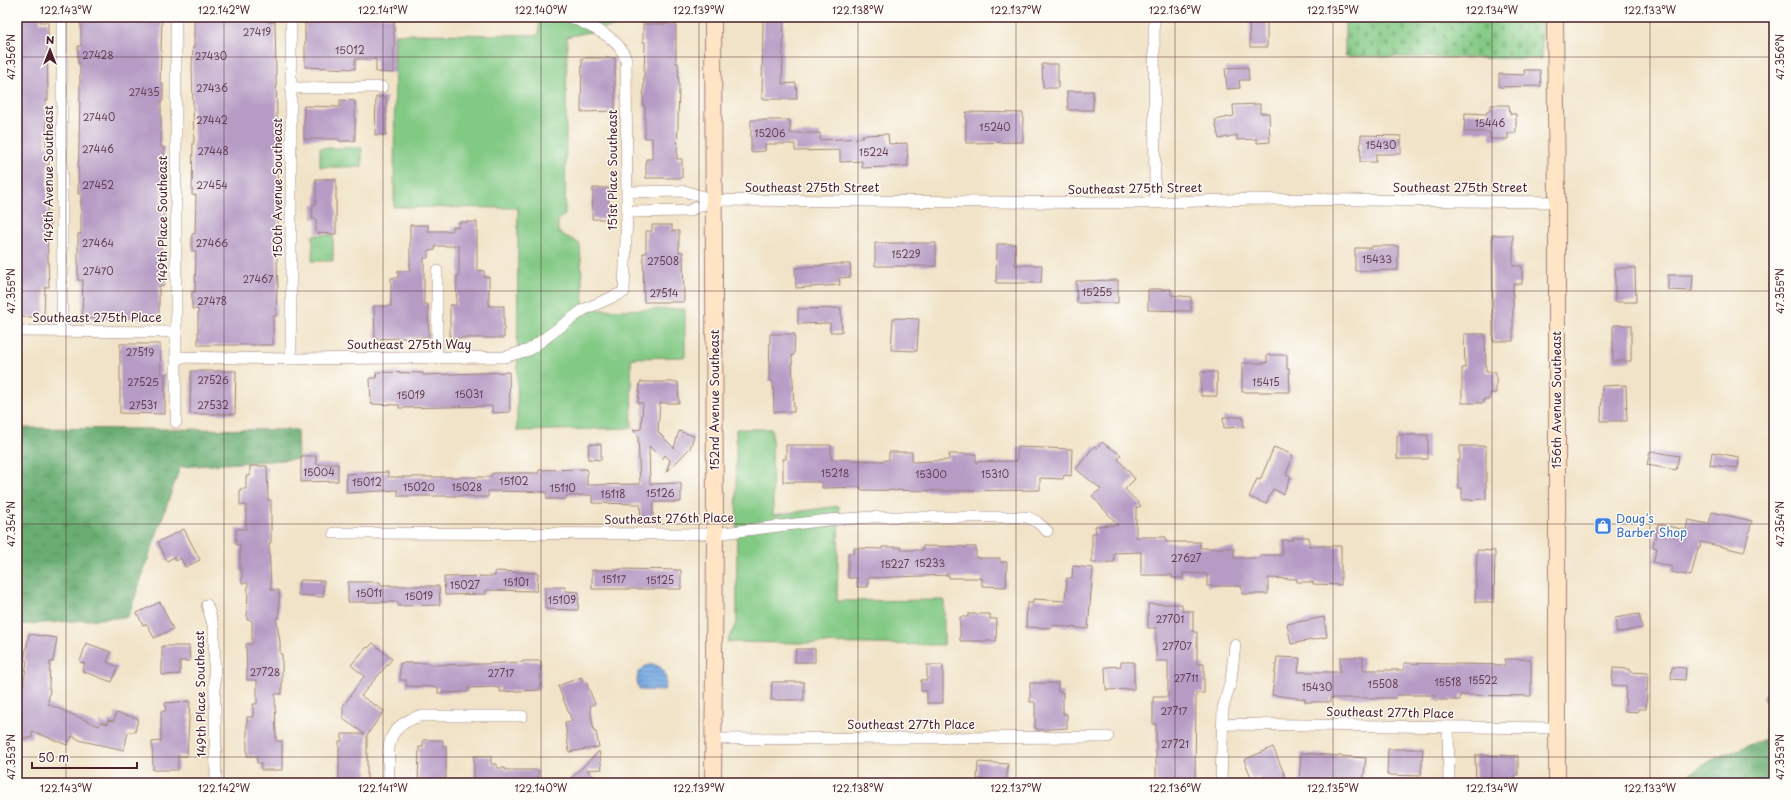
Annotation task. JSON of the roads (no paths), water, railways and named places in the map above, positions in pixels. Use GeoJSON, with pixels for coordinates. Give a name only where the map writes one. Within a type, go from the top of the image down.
{"type":"FeatureCollection","features":[{"type":"Feature","properties":{"kind":"street","name":"149th Avenue Southeast"},"geometry":{"type":"LineString","coordinates":[[62,17],[62,331]]}},
{"type":"Feature","properties":{"kind":"street","name":"149th Place Southeast"},"geometry":{"type":"LineString","coordinates":[[176,17],[176,422]]}},
{"type":"Feature","properties":{"kind":"street","name":"150th Avenue Southeast"},"geometry":{"type":"LineString","coordinates":[[291,17],[292,359]]}},
{"type":"Feature","properties":{"kind":"street","name":"151st Place Southeast"},"geometry":{"type":"LineString","coordinates":[[571,17],[610,37],[622,48],[626,59],[627,212],[624,292]]}},
{"type":"Feature","properties":{"kind":"street","name":"152nd Avenue Southeast"},"geometry":{"type":"LineString","coordinates":[[713,17],[716,534],[713,783]]}},
{"type":"Feature","properties":{"kind":"street"},"geometry":{"type":"LineString","coordinates":[[1154,17],[1155,203]]}},
{"type":"Feature","properties":{"kind":"street","name":"156th Avenue Southeast"},"geometry":{"type":"LineString","coordinates":[[1555,17],[1557,202],[1557,783]]}},
{"type":"Feature","properties":{"kind":"street"},"geometry":{"type":"LineString","coordinates":[[291,88],[382,87]]}},
{"type":"Feature","properties":{"kind":"street","name":"Southeast 275th Street"},"geometry":{"type":"LineString","coordinates":[[627,192],[684,191],[714,200],[1155,203],[1253,199],[1557,202]]}},
{"type":"Feature","properties":{"kind":"street","name":"Southeast 275th Street"},"geometry":{"type":"LineString","coordinates":[[627,212],[688,211],[714,200]]}},
{"type":"Feature","properties":{"kind":"street"},"geometry":{"type":"LineString","coordinates":[[437,271],[437,359]]}},
{"type":"Feature","properties":{"kind":"street","name":"Southeast 275th Way"},"geometry":{"type":"LineString","coordinates":[[176,357],[292,359],[437,359],[504,357],[529,350],[584,310],[624,292]]}},
{"type":"Feature","properties":{"kind":"street","name":"Southeast 275th Place"},"geometry":{"type":"LineString","coordinates":[[17,331],[176,332]]}},
{"type":"Feature","properties":{"kind":"street","name":"Southeast 276th Place"},"geometry":{"type":"LineString","coordinates":[[334,533],[716,534],[828,520],[874,517],[1027,518],[1037,522],[1047,531]]}},
{"type":"Feature","properties":{"kind":"street","name":"149th Place Southeast"},"geometry":{"type":"LineString","coordinates":[[207,605],[214,628],[216,783]]}},
{"type":"Feature","properties":{"kind":"street"},"geometry":{"type":"LineString","coordinates":[[1221,783],[1223,708],[1230,680],[1235,644]]}},
{"type":"Feature","properties":{"kind":"street"},"geometry":{"type":"LineString","coordinates":[[389,783],[389,748],[392,733],[408,720],[420,716],[522,716]]}},
{"type":"Feature","properties":{"kind":"street","name":"Southeast 277th Place"},"geometry":{"type":"LineString","coordinates":[[1222,724],[1557,728]]}},
{"type":"Feature","properties":{"kind":"street"},"geometry":{"type":"LineString","coordinates":[[1448,727],[1449,783]]}},
{"type":"Feature","properties":{"kind":"street","name":"Southeast 277th Place"},"geometry":{"type":"LineString","coordinates":[[714,739],[1108,737]]}},
{"type":"Feature","properties":{"kind":"water"},"geometry":{"type":"Polygon","coordinates":[[[653,664],[661,668],[665,673],[665,689],[662,691],[640,690],[637,681],[639,673],[644,667],[653,664]]]}},
{"type":"Feature","properties":{"kind":"place","name":"Doug's Barber Shop"},"geometry":{"type":"Point","coordinates":[1603,526]}}]}
